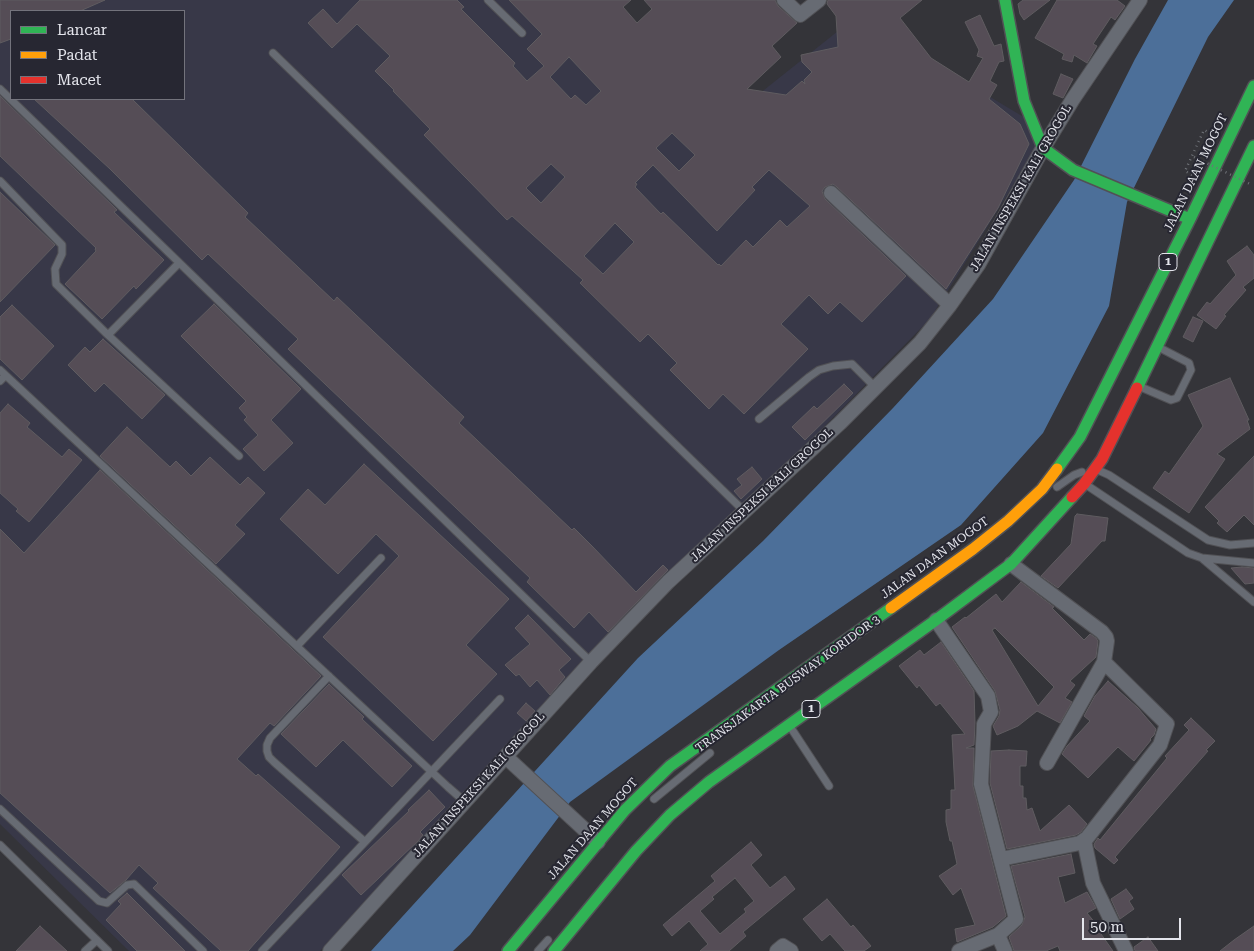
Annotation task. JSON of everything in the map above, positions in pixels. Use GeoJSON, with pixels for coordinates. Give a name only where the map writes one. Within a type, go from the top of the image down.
{"type":"FeatureCollection","features":[{"type":"Feature","properties":{"kind":"main road"},"geometry":{"type":"LineString","coordinates":[[1005,0],[1024,101],[1043,148],[1073,170],[1190,219]]}},
{"type":"Feature","properties":{"kind":"main road","name":"JALAN DAAN MOGOT"},"geometry":{"type":"LineString","coordinates":[[508,951],[594,839],[670,766],[1044,496],[1080,437],[1190,219],[1254,86]]}},
{"type":"Feature","properties":{"kind":"main road","name":"1"},"geometry":{"type":"LineString","coordinates":[[1087,469],[1102,459],[1254,146]]}},
{"type":"Feature","properties":{"kind":"main road"},"geometry":{"type":"LineString","coordinates":[[1080,437],[1085,452]]}},
{"type":"Feature","properties":{"kind":"main road"},"geometry":{"type":"LineString","coordinates":[[1044,496],[1068,475],[1087,469],[1084,484]]}},
{"type":"Feature","properties":{"kind":"main road","name":"1"},"geometry":{"type":"LineString","coordinates":[[554,951],[636,851],[670,815],[709,782],[936,620],[1010,564],[1084,484]]}},
{"type":"Feature","properties":{"kind":"street"},"geometry":{"type":"LineString","coordinates":[[784,0],[800,15],[819,0]]}},
{"type":"Feature","properties":{"kind":"street","name":"JALAN INSPEKSI KALI GROGOL"},"geometry":{"type":"LineString","coordinates":[[330,951],[464,801],[508,759],[591,662],[668,582],[840,423],[920,343],[978,265],[1043,148],[1073,99],[1140,0]]}},
{"type":"Feature","properties":{"kind":"street"},"geometry":{"type":"LineString","coordinates":[[831,193],[950,305]]}},
{"type":"Feature","properties":{"kind":"street"},"geometry":{"type":"LineString","coordinates":[[1010,564],[1102,632],[1107,641],[1104,662],[1047,763]]}},
{"type":"Feature","properties":{"kind":"street"},"geometry":{"type":"LineString","coordinates":[[936,620],[988,696],[991,712],[984,724],[982,784],[1016,919],[998,935],[959,951]]}},
{"type":"Feature","properties":{"kind":"street"},"geometry":{"type":"LineString","coordinates":[[1001,859],[1080,844],[1160,744],[1167,724],[1104,662]]}},
{"type":"Feature","properties":{"kind":"street"},"geometry":{"type":"LineString","coordinates":[[508,759],[594,839]]}},
{"type":"Feature","properties":{"kind":"street"},"geometry":{"type":"LineString","coordinates":[[1084,840],[1093,883],[1126,951]]}},
{"type":"Feature","properties":{"kind":"street"},"geometry":{"type":"LineString","coordinates":[[998,935],[1005,951]]}},
{"type":"Feature","properties":{"kind":"street"},"geometry":{"type":"LineString","coordinates":[[777,951],[783,946],[792,951]]}},
{"type":"Feature","properties":{"kind":"lane"},"geometry":{"type":"LineString","coordinates":[[488,0],[522,33]]}},
{"type":"Feature","properties":{"kind":"lane"},"geometry":{"type":"LineString","coordinates":[[273,52],[745,512]]}},
{"type":"Feature","properties":{"kind":"lane"},"geometry":{"type":"LineString","coordinates":[[0,89],[10,99]]}},
{"type":"Feature","properties":{"kind":"lane"},"geometry":{"type":"LineString","coordinates":[[11,100],[591,662]]}},
{"type":"Feature","properties":{"kind":"lane"},"geometry":{"type":"LineString","coordinates":[[0,181],[62,245],[62,254],[55,269],[56,284],[108,335],[239,456]]}},
{"type":"Feature","properties":{"kind":"lane"},"geometry":{"type":"LineString","coordinates":[[108,335],[179,263]]}},
{"type":"Feature","properties":{"kind":"lane"},"geometry":{"type":"LineString","coordinates":[[1138,386],[1171,400],[1177,398],[1191,370],[1189,363],[1157,346]]}},
{"type":"Feature","properties":{"kind":"lane"},"geometry":{"type":"LineString","coordinates":[[759,419],[809,377],[819,370],[833,366],[852,364],[875,388]]}},
{"type":"Feature","properties":{"kind":"lane"},"geometry":{"type":"LineString","coordinates":[[2,376],[464,801]]}},
{"type":"Feature","properties":{"kind":"lane"},"geometry":{"type":"LineString","coordinates":[[1087,469],[1110,475],[1208,540],[1230,544],[1254,543]]}},
{"type":"Feature","properties":{"kind":"lane"},"geometry":{"type":"LineString","coordinates":[[1065,493],[1074,487],[1084,484],[1188,553],[1202,558],[1254,563]]}},
{"type":"Feature","properties":{"kind":"lane"},"geometry":{"type":"LineString","coordinates":[[296,646],[381,558]]}},
{"type":"Feature","properties":{"kind":"lane"},"geometry":{"type":"LineString","coordinates":[[1202,558],[1254,602]]}},
{"type":"Feature","properties":{"kind":"lane"},"geometry":{"type":"LineString","coordinates":[[329,676],[270,738],[266,745],[267,752],[274,762],[364,842]]}},
{"type":"Feature","properties":{"kind":"lane"},"geometry":{"type":"LineString","coordinates":[[262,951],[500,699]]}},
{"type":"Feature","properties":{"kind":"lane"},"geometry":{"type":"LineString","coordinates":[[789,725],[829,786]]}},
{"type":"Feature","properties":{"kind":"lane","name":"TRANSJAKARTA BUSWAY KORIDOR 3"},"geometry":{"type":"LineString","coordinates":[[647,805],[716,749]]}},
{"type":"Feature","properties":{"kind":"lane"},"geometry":{"type":"LineString","coordinates":[[0,809],[99,902],[107,903],[127,885],[134,884],[203,951]]}},
{"type":"Feature","properties":{"kind":"lane"},"geometry":{"type":"LineString","coordinates":[[0,846],[108,951]]}},
{"type":"Feature","properties":{"kind":"lane"},"geometry":{"type":"LineString","coordinates":[[538,951],[551,936]]}},
{"type":"Feature","properties":{"kind":"lane"},"geometry":{"type":"LineString","coordinates":[[85,951],[96,940]]}},
{"type":"Feature","properties":{"kind":"path"},"geometry":{"type":"LineString","coordinates":[[1185,172],[1204,130]]}},
{"type":"Feature","properties":{"kind":"path"},"geometry":{"type":"LineString","coordinates":[[1193,157],[1250,184]]}},
{"type":"Feature","properties":{"kind":"shaded area"},"geometry":{"type":"Polygon","coordinates":[[[0,0],[577,0],[705,137],[877,0],[920,55],[1047,131],[930,319],[546,710],[320,951],[129,951],[0,824],[0,0]]]}},
{"type":"Feature","properties":{"kind":"water"},"geometry":{"type":"Polygon","coordinates":[[[1168,0],[1234,0],[1208,37],[1127,202],[1109,306],[1043,433],[961,525],[779,650],[570,802],[470,935],[453,951],[371,951],[638,658],[763,541],[893,408],[993,299],[1074,180],[1135,59],[1168,0]]]}},
{"type":"Feature","properties":{"kind":"building"},"geometry":{"type":"Polygon","coordinates":[[[0,0],[105,0],[82,10],[10,10],[10,39],[0,43],[0,0]]]}},
{"type":"Feature","properties":{"kind":"building"},"geometry":{"type":"Polygon","coordinates":[[[360,0],[457,0],[464,7],[461,9],[515,63],[513,66],[527,81],[544,66],[527,49],[542,34],[509,0],[631,0],[623,7],[637,23],[652,9],[644,0],[775,0],[778,6],[797,23],[772,46],[781,57],[747,89],[786,95],[802,81],[805,84],[804,80],[812,72],[802,62],[801,55],[838,47],[836,16],[827,4],[828,0],[922,0],[900,18],[931,58],[969,82],[983,58],[977,56],[979,50],[965,22],[980,15],[994,46],[1001,44],[1004,61],[999,62],[990,81],[997,85],[989,99],[1020,124],[1029,144],[998,208],[946,289],[837,187],[833,184],[825,187],[822,191],[825,199],[906,276],[862,322],[840,302],[828,314],[809,295],[781,324],[808,349],[744,414],[723,394],[709,409],[670,370],[677,363],[648,334],[640,342],[580,283],[583,280],[512,216],[507,220],[424,135],[430,129],[375,71],[390,56],[357,24],[332,48],[308,23],[323,9],[337,24],[360,0]],[[569,57],[550,77],[571,99],[575,95],[586,105],[601,91],[569,57]],[[672,133],[656,148],[679,171],[695,155],[672,133]],[[551,164],[526,188],[541,203],[565,177],[551,164]],[[653,165],[635,183],[637,184],[635,187],[661,214],[663,212],[721,266],[746,240],[753,247],[780,220],[787,227],[810,206],[769,170],[752,187],[755,190],[717,231],[653,165]],[[615,223],[584,256],[603,274],[634,242],[615,223]]]}},
{"type":"Feature","properties":{"kind":"building"},"geometry":{"type":"Polygon","coordinates":[[[1023,0],[1050,0],[1024,20],[1020,14],[1018,4],[1023,0]]]}},
{"type":"Feature","properties":{"kind":"building"},"geometry":{"type":"Polygon","coordinates":[[[1057,0],[1117,0],[1125,6],[1115,20],[1111,17],[1093,44],[1097,46],[1087,63],[1074,55],[1072,62],[1062,59],[1064,54],[1035,38],[1057,0]]]}},
{"type":"Feature","properties":{"kind":"building"},"geometry":{"type":"Polygon","coordinates":[[[1061,74],[1073,79],[1063,98],[1053,94],[1061,74]]]}},
{"type":"Feature","properties":{"kind":"building"},"geometry":{"type":"Polygon","coordinates":[[[0,96],[117,210],[114,212],[164,260],[136,289],[134,286],[102,319],[65,284],[96,251],[96,248],[0,156],[0,96]]]}},
{"type":"Feature","properties":{"kind":"building"},"geometry":{"type":"Polygon","coordinates":[[[35,100],[133,100],[248,213],[245,217],[334,301],[337,297],[464,417],[459,423],[572,530],[574,528],[636,592],[663,565],[668,570],[608,632],[589,612],[574,628],[527,582],[530,578],[288,349],[298,339],[208,254],[202,260],[110,169],[35,100]]]}},
{"type":"Feature","properties":{"kind":"building"},"geometry":{"type":"Polygon","coordinates":[[[0,192],[55,245],[0,302],[0,192]]]}},
{"type":"Feature","properties":{"kind":"building"},"geometry":{"type":"Polygon","coordinates":[[[1247,246],[1254,255],[1254,278],[1243,287],[1246,290],[1224,315],[1226,316],[1216,329],[1197,315],[1207,302],[1210,304],[1236,275],[1227,261],[1247,246]]]}},
{"type":"Feature","properties":{"kind":"building"},"geometry":{"type":"Polygon","coordinates":[[[214,304],[301,389],[271,420],[293,443],[264,471],[243,449],[258,435],[244,420],[247,417],[239,408],[246,401],[181,336],[214,304]]]}},
{"type":"Feature","properties":{"kind":"building"},"geometry":{"type":"Polygon","coordinates":[[[12,305],[54,346],[22,380],[0,359],[0,317],[12,305]]]}},
{"type":"Feature","properties":{"kind":"building"},"geometry":{"type":"Polygon","coordinates":[[[1193,317],[1203,321],[1193,342],[1183,337],[1193,317]]]}},
{"type":"Feature","properties":{"kind":"building"},"geometry":{"type":"Polygon","coordinates":[[[103,339],[165,395],[142,419],[104,383],[95,392],[68,365],[85,347],[90,352],[103,339]]]}},
{"type":"Feature","properties":{"kind":"building"},"geometry":{"type":"Polygon","coordinates":[[[1230,378],[1249,420],[1247,420],[1250,429],[1217,454],[1225,459],[1189,513],[1153,488],[1165,471],[1169,474],[1203,426],[1188,395],[1230,378]]]}},
{"type":"Feature","properties":{"kind":"building"},"geometry":{"type":"Polygon","coordinates":[[[844,384],[853,393],[805,440],[792,427],[814,406],[817,409],[844,384]]]}},
{"type":"Feature","properties":{"kind":"building"},"geometry":{"type":"Polygon","coordinates":[[[8,404],[30,423],[27,427],[62,457],[69,449],[82,460],[29,522],[0,493],[0,413],[8,404]]]}},
{"type":"Feature","properties":{"kind":"building"},"geometry":{"type":"Polygon","coordinates":[[[127,427],[170,467],[176,461],[191,476],[210,457],[240,485],[248,477],[265,493],[235,525],[245,534],[216,564],[100,456],[127,427]]]}},
{"type":"Feature","properties":{"kind":"building"},"geometry":{"type":"Polygon","coordinates":[[[1254,456],[1254,525],[1244,515],[1227,532],[1217,523],[1219,521],[1205,507],[1254,456]]]}},
{"type":"Feature","properties":{"kind":"building"},"geometry":{"type":"Polygon","coordinates":[[[364,464],[509,599],[466,645],[497,674],[433,741],[323,637],[399,556],[376,534],[338,574],[280,519],[308,489],[325,505],[364,464]]]}},
{"type":"Feature","properties":{"kind":"building"},"geometry":{"type":"Polygon","coordinates":[[[752,467],[762,479],[741,499],[734,491],[742,485],[737,479],[752,467]]]}},
{"type":"Feature","properties":{"kind":"building"},"geometry":{"type":"Polygon","coordinates":[[[100,470],[321,676],[274,726],[270,723],[237,759],[256,776],[258,774],[340,847],[248,951],[221,951],[153,888],[158,883],[139,865],[126,880],[110,893],[0,793],[0,529],[24,553],[100,470]]]}},
{"type":"Feature","properties":{"kind":"building"},"geometry":{"type":"Polygon","coordinates":[[[1077,514],[1108,518],[1105,541],[1102,541],[1058,588],[1041,576],[1071,544],[1075,516],[1077,514]]]}},
{"type":"Feature","properties":{"kind":"building"},"geometry":{"type":"Polygon","coordinates":[[[1231,568],[1254,568],[1254,583],[1245,584],[1231,568]]]}},
{"type":"Feature","properties":{"kind":"building"},"geometry":{"type":"Polygon","coordinates":[[[1021,582],[1054,607],[1052,608],[1084,640],[1090,634],[1098,641],[1096,657],[1070,681],[1075,685],[1065,698],[1072,702],[1060,723],[1037,711],[1018,726],[997,735],[993,726],[1000,710],[995,691],[952,627],[996,594],[1002,602],[1021,582]],[[995,628],[992,630],[1038,706],[1054,687],[995,628]]]}},
{"type":"Feature","properties":{"kind":"building"},"geometry":{"type":"Polygon","coordinates":[[[528,615],[571,659],[559,670],[565,677],[550,695],[537,680],[530,687],[519,674],[516,676],[505,665],[530,644],[515,628],[528,615]]]}},
{"type":"Feature","properties":{"kind":"building"},"geometry":{"type":"Polygon","coordinates":[[[941,642],[974,691],[974,745],[966,748],[974,748],[973,786],[1006,916],[993,927],[957,942],[955,929],[975,925],[961,888],[953,895],[939,876],[957,864],[946,822],[946,810],[951,809],[951,790],[955,790],[952,735],[965,734],[940,703],[936,706],[919,685],[917,688],[899,666],[920,650],[924,655],[941,642]]]}},
{"type":"Feature","properties":{"kind":"building"},"geometry":{"type":"Polygon","coordinates":[[[1108,681],[1138,708],[1156,729],[1151,740],[1134,761],[1118,747],[1088,778],[1062,754],[1090,721],[1084,716],[1095,696],[1108,681]]]}},
{"type":"Feature","properties":{"kind":"building"},"geometry":{"type":"Polygon","coordinates":[[[329,684],[364,717],[362,719],[412,766],[392,787],[343,740],[316,767],[281,734],[329,684]]]}},
{"type":"Feature","properties":{"kind":"building"},"geometry":{"type":"Polygon","coordinates":[[[526,703],[535,711],[526,721],[517,713],[526,703]]]}},
{"type":"Feature","properties":{"kind":"building"},"geometry":{"type":"Polygon","coordinates":[[[1191,718],[1215,741],[1115,857],[1118,860],[1114,864],[1095,848],[1094,844],[1098,838],[1100,840],[1167,758],[1165,756],[1189,730],[1184,725],[1191,718]]]}},
{"type":"Feature","properties":{"kind":"building"},"geometry":{"type":"Polygon","coordinates":[[[991,751],[1027,751],[1026,766],[1020,766],[1020,786],[1023,786],[1023,798],[1026,798],[1027,810],[1032,808],[1040,831],[1069,805],[1087,824],[1081,832],[1076,835],[1007,849],[990,783],[991,751]]]}},
{"type":"Feature","properties":{"kind":"building"},"geometry":{"type":"Polygon","coordinates":[[[429,790],[445,807],[420,832],[423,835],[418,841],[361,895],[342,875],[429,790]]]}},
{"type":"Feature","properties":{"kind":"building"},"geometry":{"type":"Polygon","coordinates":[[[751,842],[762,855],[751,865],[770,888],[785,876],[795,889],[743,932],[746,936],[729,951],[700,951],[708,944],[689,921],[672,936],[663,925],[715,881],[711,876],[751,842]],[[735,878],[712,897],[714,899],[700,911],[720,934],[746,912],[744,909],[754,901],[735,878]]]}},
{"type":"Feature","properties":{"kind":"building"},"geometry":{"type":"Polygon","coordinates":[[[1071,854],[1075,873],[1058,877],[1065,903],[1087,892],[1096,908],[1087,913],[1101,930],[1101,934],[1113,951],[1060,951],[1058,946],[1046,951],[1014,951],[1009,937],[1022,925],[1025,917],[1011,866],[1071,854]]]}},
{"type":"Feature","properties":{"kind":"building"},"geometry":{"type":"Polygon","coordinates":[[[1126,889],[1133,898],[1129,901],[1134,909],[1120,919],[1111,899],[1126,889]]]}},
{"type":"Feature","properties":{"kind":"building"},"geometry":{"type":"Polygon","coordinates":[[[127,893],[185,951],[137,951],[106,920],[121,904],[118,901],[127,893]]]}},
{"type":"Feature","properties":{"kind":"building"},"geometry":{"type":"Polygon","coordinates":[[[827,899],[851,927],[853,925],[871,946],[864,951],[845,951],[830,934],[822,941],[803,919],[827,899]]]}},
{"type":"Feature","properties":{"kind":"building"},"geometry":{"type":"Polygon","coordinates":[[[40,926],[67,951],[16,951],[40,926]]]}},
{"type":"Feature","properties":{"kind":"building"},"geometry":{"type":"Polygon","coordinates":[[[1254,926],[1254,951],[1220,951],[1234,940],[1254,926]]]}},
{"type":"Feature","properties":{"kind":"building"},"geometry":{"type":"Polygon","coordinates":[[[1148,937],[1158,951],[1135,951],[1134,947],[1148,937]]]}},
{"type":"Feature","properties":{"kind":"traffic: fast"},"geometry":{"type":"LineString","coordinates":[[1005,0],[1024,101],[1043,148],[1073,170],[1190,219]]}},
{"type":"Feature","properties":{"kind":"traffic: fast"},"geometry":{"type":"LineString","coordinates":[[1057,469],[1080,437],[1190,219],[1254,86]]}},
{"type":"Feature","properties":{"kind":"traffic: fast"},"geometry":{"type":"LineString","coordinates":[[1137,388],[1254,146]]}},
{"type":"Feature","properties":{"kind":"traffic: fast"},"geometry":{"type":"LineString","coordinates":[[554,951],[636,851],[670,815],[709,782],[936,620],[1011,564],[1072,497]]}},
{"type":"Feature","properties":{"kind":"traffic: fast"},"geometry":{"type":"LineString","coordinates":[[508,951],[625,810],[670,766],[891,608]]}},
{"type":"Feature","properties":{"kind":"traffic: slow"},"geometry":{"type":"LineString","coordinates":[[891,608],[973,549],[1008,521],[1042,489],[1057,469]]}},
{"type":"Feature","properties":{"kind":"traffic: jam"},"geometry":{"type":"LineString","coordinates":[[1072,497],[1102,459],[1137,388]]}}]}
